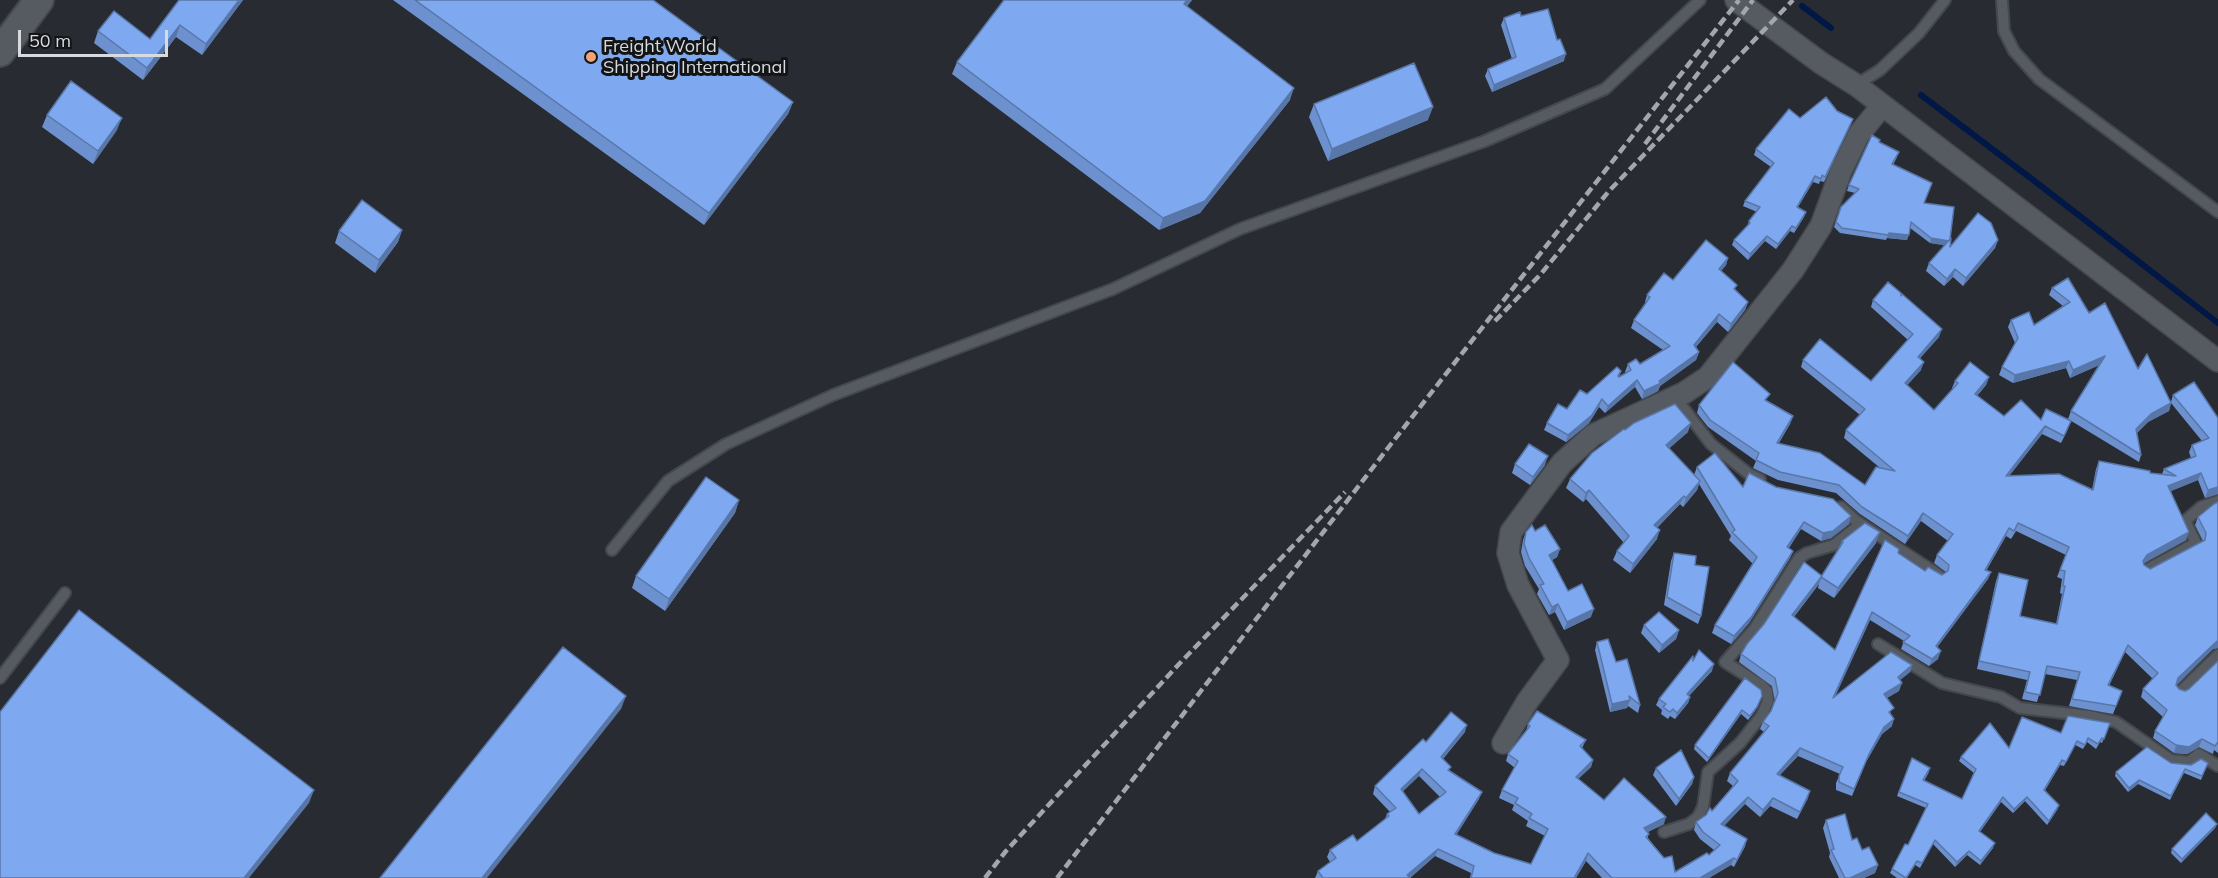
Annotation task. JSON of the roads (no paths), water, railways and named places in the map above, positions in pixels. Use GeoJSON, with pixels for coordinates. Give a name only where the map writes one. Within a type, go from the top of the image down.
{"type":"FeatureCollection","features":[{"type":"Feature","properties":{"kind":"main road"},"geometry":{"type":"LineString","coordinates":[[0,52],[39,0]]}},
{"type":"Feature","properties":{"kind":"street"},"geometry":{"type":"LineString","coordinates":[[1736,0],[1856,86],[2218,361]]}},
{"type":"Feature","properties":{"kind":"street"},"geometry":{"type":"LineString","coordinates":[[1503,743],[1527,702],[1558,660],[1518,585],[1508,553],[1511,532],[1562,464],[1593,435],[1675,397],[1708,377],[1793,270],[1821,226],[1841,171],[1859,134],[1882,106]]}},
{"type":"Feature","properties":{"kind":"lane"},"geometry":{"type":"LineString","coordinates":[[612,550],[668,481],[726,444],[833,395],[1113,289],[1240,229],[1485,141],[1605,88],[1700,0]]}},
{"type":"Feature","properties":{"kind":"lane"},"geometry":{"type":"LineString","coordinates":[[1856,86],[1880,70],[1911,41],[1945,0]]}},
{"type":"Feature","properties":{"kind":"lane"},"geometry":{"type":"LineString","coordinates":[[2002,0],[2004,31],[2014,51],[2039,79],[2218,212]]}},
{"type":"Feature","properties":{"kind":"lane"},"geometry":{"type":"LineString","coordinates":[[1675,397],[1711,444],[1749,474],[1766,482]]}},
{"type":"Feature","properties":{"kind":"lane"},"geometry":{"type":"LineString","coordinates":[[1834,500],[1861,524],[1939,575]]}},
{"type":"Feature","properties":{"kind":"lane"},"geometry":{"type":"LineString","coordinates":[[2148,569],[2196,543],[2185,521],[2201,507],[2218,501]]}},
{"type":"Feature","properties":{"kind":"lane"},"geometry":{"type":"LineString","coordinates":[[1664,832],[1689,824],[1698,817],[1703,807],[1708,772],[1740,743],[1762,715],[1768,701],[1767,691],[1761,685],[1725,662],[1755,628],[1799,558],[1807,553],[1834,546],[1861,524]]}},
{"type":"Feature","properties":{"kind":"lane"},"geometry":{"type":"LineString","coordinates":[[0,678],[65,593]]}},
{"type":"Feature","properties":{"kind":"lane"},"geometry":{"type":"LineString","coordinates":[[1878,644],[1942,683],[2001,698],[2020,708],[2090,716],[2116,722],[2171,760],[2189,762],[2199,754],[2218,766]]}},
{"type":"Feature","properties":{"kind":"lane"},"geometry":{"type":"LineString","coordinates":[[2181,691],[2218,655]]}},
{"type":"Feature","properties":{"kind":"waterway"},"geometry":{"type":"LineString","coordinates":[[1802,6],[1831,28]]}},
{"type":"Feature","properties":{"kind":"waterway"},"geometry":{"type":"LineString","coordinates":[[1921,95],[2218,323]]}},
{"type":"Feature","properties":{"kind":"railway"},"geometry":{"type":"LineString","coordinates":[[1057,878],[1391,444],[1739,0]]}},
{"type":"Feature","properties":{"kind":"railway"},"geometry":{"type":"LineString","coordinates":[[1645,144],[1753,0]]}},
{"type":"Feature","properties":{"kind":"railway"},"geometry":{"type":"LineString","coordinates":[[1495,321],[1540,275],[1609,191],[1793,0]]}},
{"type":"Feature","properties":{"kind":"railway"},"geometry":{"type":"LineString","coordinates":[[985,878],[1006,851],[1180,663],[1345,492]]}},
{"type":"Feature","properties":{"kind":"place","name":"Freight World Shipping International"},"geometry":{"type":"Point","coordinates":[591,57]}}]}
